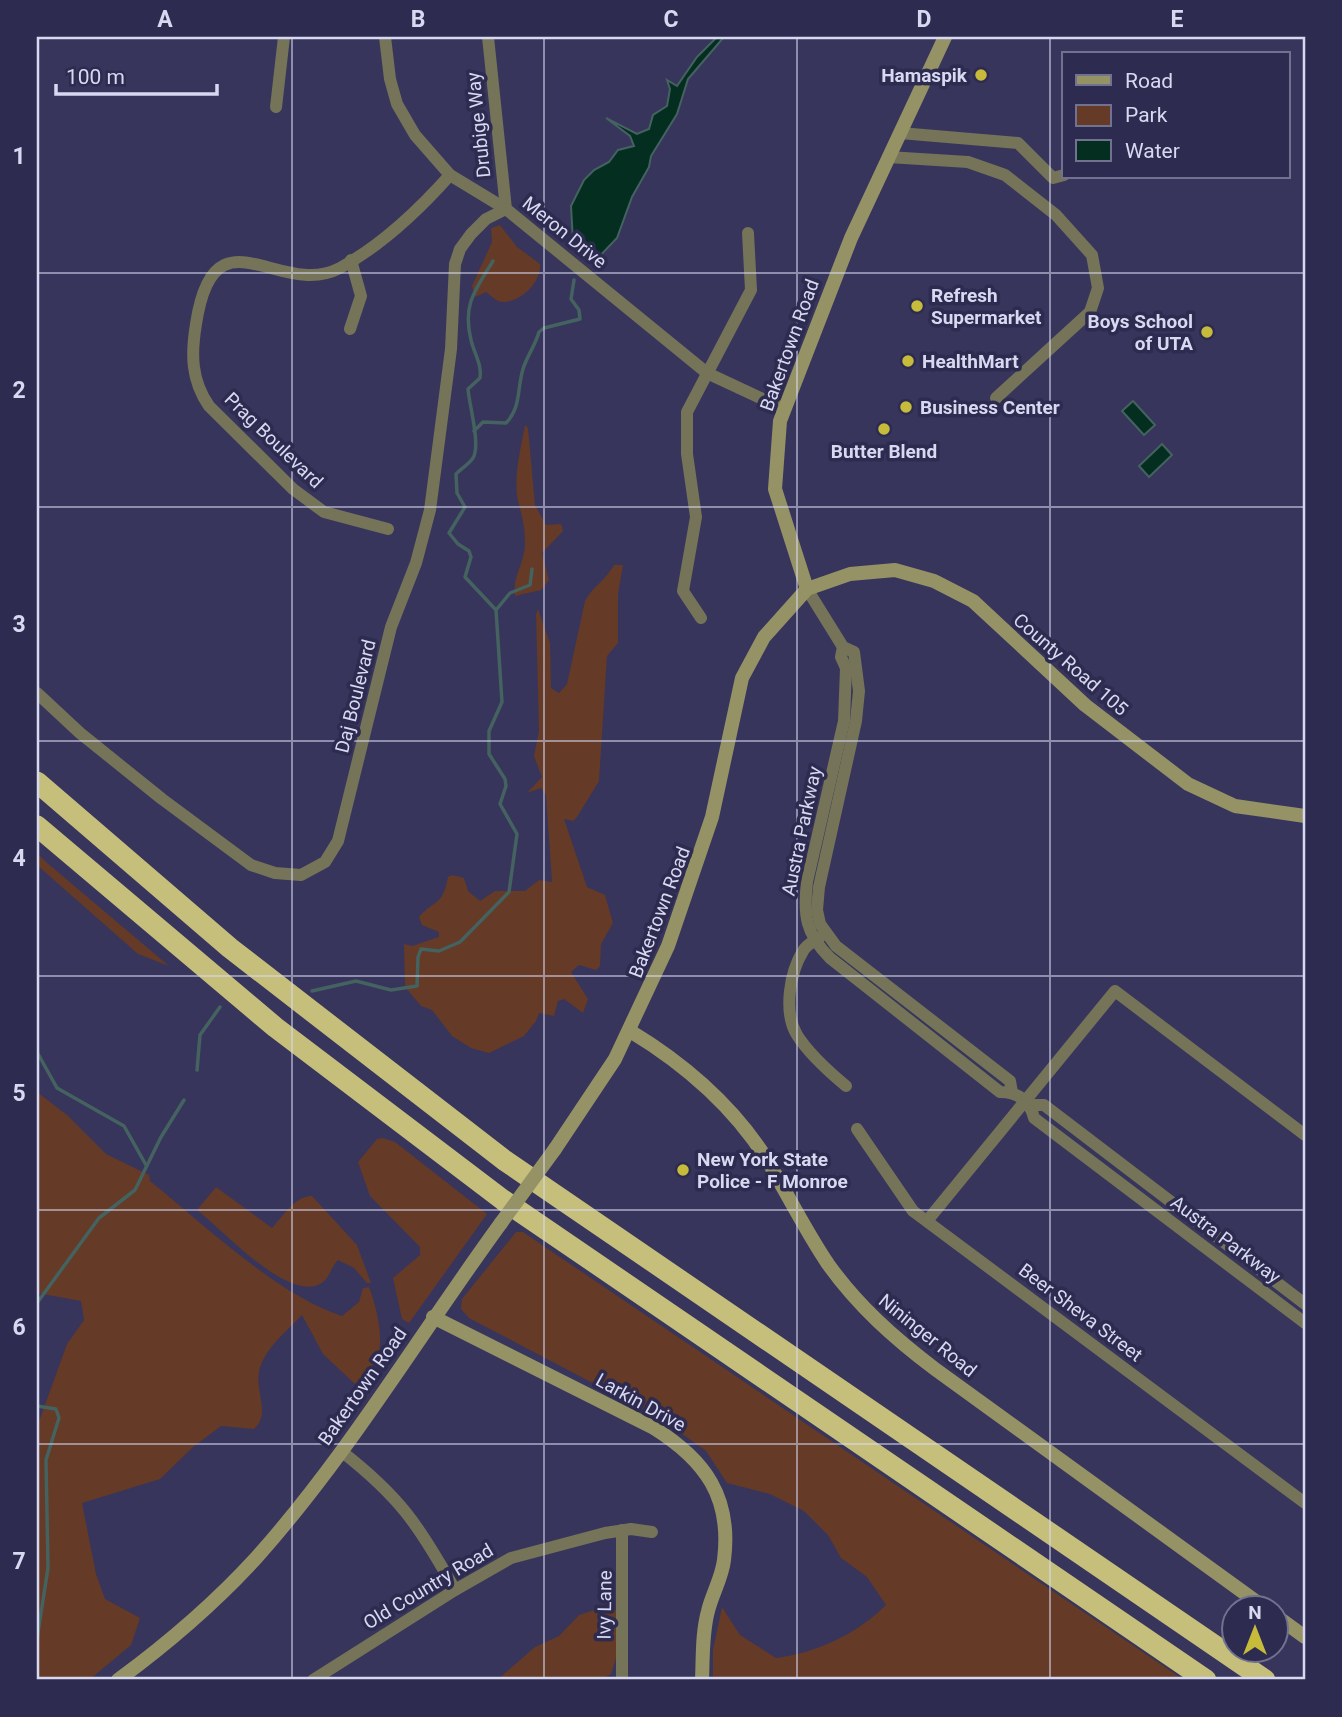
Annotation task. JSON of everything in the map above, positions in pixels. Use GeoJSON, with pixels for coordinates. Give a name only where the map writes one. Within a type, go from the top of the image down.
{"type":"FeatureCollection","features":[{"type":"Feature","properties":{"kind":"highway"},"geometry":{"type":"LineString","coordinates":[[37,782],[221,941],[477,1140],[588,1220],[1265,1680]]}},
{"type":"Feature","properties":{"kind":"highway"},"geometry":{"type":"LineString","coordinates":[[37,826],[275,1027],[503,1200],[1206,1680]]}},
{"type":"Feature","properties":{"kind":"street"},"geometry":{"type":"LineString","coordinates":[[276,107],[284,37]]}},
{"type":"Feature","properties":{"kind":"street","name":"Meron Drive"},"geometry":{"type":"LineString","coordinates":[[385,37],[390,79],[397,104],[415,135],[450,175],[506,209],[708,373],[783,409]]}},
{"type":"Feature","properties":{"kind":"street","name":"Drubige Way"},"geometry":{"type":"LineString","coordinates":[[488,37],[506,209]]}},
{"type":"Feature","properties":{"kind":"street","name":"Bakertown Road"},"geometry":{"type":"LineString","coordinates":[[118,1680],[197,1617],[257,1557],[341,1451],[433,1317],[555,1149],[630,1031],[673,934],[704,849],[742,678],[764,638],[807,589],[775,489],[783,409],[827,294],[945,37]]}},
{"type":"Feature","properties":{"kind":"street"},"geometry":{"type":"LineString","coordinates":[[900,133],[1018,143],[1053,178],[1062,176]]}},
{"type":"Feature","properties":{"kind":"street"},"geometry":{"type":"LineString","coordinates":[[888,157],[968,162],[1015,180],[1056,215],[1091,255],[1098,288],[1090,312],[996,398]]}},
{"type":"Feature","properties":{"kind":"street","name":"Prag Boulevard"},"geometry":{"type":"LineString","coordinates":[[388,528],[324,512],[293,489],[209,406],[201,394],[193,368],[200,302],[203,289],[218,270],[237,262],[251,261],[308,277],[339,268],[413,216],[450,175]]}},
{"type":"Feature","properties":{"kind":"street","name":"Daj Boulevard"},"geometry":{"type":"LineString","coordinates":[[37,692],[48,706],[151,791],[251,865],[275,873],[301,875],[326,862],[338,841],[391,628],[416,563],[430,510],[451,349],[455,264],[460,249],[471,234],[486,219],[506,209]]}},
{"type":"Feature","properties":{"kind":"street"},"geometry":{"type":"LineString","coordinates":[[701,618],[683,591],[696,517],[687,454],[687,412],[751,290],[748,233]]}},
{"type":"Feature","properties":{"kind":"street"},"geometry":{"type":"LineString","coordinates":[[350,328],[361,296],[351,260]]}},
{"type":"Feature","properties":{"kind":"street","name":"County Road 105"},"geometry":{"type":"LineString","coordinates":[[807,589],[850,574],[895,570],[954,589],[973,601],[1085,705],[1188,785],[1236,806],[1305,816]]}},
{"type":"Feature","properties":{"kind":"street","name":"Austra Parkway"},"geometry":{"type":"LineString","coordinates":[[807,589],[843,646],[854,652],[859,691],[856,721],[819,887],[817,910],[825,933],[836,946],[1010,1081],[1012,1092]]}},
{"type":"Feature","properties":{"kind":"street","name":"Austra Parkway"},"geometry":{"type":"LineString","coordinates":[[843,646],[841,657],[846,668],[844,722],[807,882],[804,906],[814,942],[830,958],[1000,1092],[1012,1092],[1028,1103],[1044,1105],[1305,1304]]}},
{"type":"Feature","properties":{"kind":"street"},"geometry":{"type":"LineString","coordinates":[[825,933],[803,949],[792,981],[789,1009],[796,1033],[824,1067],[845,1086]]}},
{"type":"Feature","properties":{"kind":"street"},"geometry":{"type":"LineString","coordinates":[[927,1221],[1028,1103],[1115,990],[1305,1135]]}},
{"type":"Feature","properties":{"kind":"street","name":"Nininger Road"},"geometry":{"type":"LineString","coordinates":[[630,1031],[688,1071],[740,1123],[765,1156],[828,1264],[882,1326],[934,1368],[1246,1594]]}},
{"type":"Feature","properties":{"kind":"street","name":"Austra Parkway"},"geometry":{"type":"LineString","coordinates":[[1028,1103],[1034,1118],[1305,1323]]}},
{"type":"Feature","properties":{"kind":"street","name":"Beer Sheva Street"},"geometry":{"type":"LineString","coordinates":[[857,1129],[913,1211],[1305,1503]]}},
{"type":"Feature","properties":{"kind":"street","name":"Larkin Drive"},"geometry":{"type":"LineString","coordinates":[[433,1317],[654,1428],[682,1445],[700,1463],[721,1503],[726,1530],[724,1561],[703,1636],[702,1680]]}},
{"type":"Feature","properties":{"kind":"street"},"geometry":{"type":"LineString","coordinates":[[341,1451],[377,1480],[413,1518],[455,1590]]}},
{"type":"Feature","properties":{"kind":"street","name":"Old Country Road"},"geometry":{"type":"LineString","coordinates":[[313,1680],[455,1590],[511,1558],[622,1530],[652,1531]]}},
{"type":"Feature","properties":{"kind":"street","name":"Ivy Lane"},"geometry":{"type":"LineString","coordinates":[[622,1530],[622,1680]]}},
{"type":"Feature","properties":{"kind":"street"},"geometry":{"type":"LineString","coordinates":[[1290,1626],[1305,1637]]}},
{"type":"Feature","properties":{"kind":"green space"},"geometry":{"type":"Polygon","coordinates":[[[500,225],[517,247],[540,264],[540,271],[530,289],[518,298],[505,302],[486,292],[475,297],[472,286],[492,242],[491,228],[500,225]]]}},
{"type":"Feature","properties":{"kind":"green space"},"geometry":{"type":"Polygon","coordinates":[[[525,425],[528,428],[535,505],[546,525],[561,524],[563,531],[542,553],[549,580],[541,590],[515,596],[515,582],[525,543],[516,482],[525,425]]]}},
{"type":"Feature","properties":{"kind":"green space"},"geometry":{"type":"Polygon","coordinates":[[[614,565],[623,565],[618,594],[618,643],[607,656],[599,781],[577,817],[573,821],[564,819],[587,887],[605,895],[613,923],[601,944],[600,966],[596,970],[579,965],[571,972],[588,999],[583,1013],[564,999],[558,1001],[554,1016],[539,1013],[524,1036],[489,1053],[471,1048],[452,1036],[432,1010],[421,1006],[405,987],[404,944],[412,946],[439,937],[439,932],[422,925],[419,917],[440,899],[448,877],[452,875],[464,878],[468,891],[480,901],[495,891],[525,891],[539,880],[552,882],[546,795],[541,788],[527,793],[542,777],[534,756],[539,731],[536,614],[538,609],[550,643],[551,688],[559,693],[567,684],[585,601],[614,565]]]}},
{"type":"Feature","properties":{"kind":"green space"},"geometry":{"type":"Polygon","coordinates":[[[37,853],[169,966],[138,954],[37,865],[37,853]]]}},
{"type":"Feature","properties":{"kind":"green space"},"geometry":{"type":"Polygon","coordinates":[[[37,1092],[67,1115],[106,1154],[149,1175],[150,1181],[218,1238],[292,1292],[342,1316],[359,1302],[363,1288],[369,1287],[380,1332],[377,1358],[355,1384],[323,1354],[302,1315],[276,1341],[261,1364],[258,1379],[262,1409],[259,1423],[254,1429],[221,1426],[193,1447],[160,1479],[82,1503],[96,1574],[105,1599],[140,1618],[131,1645],[89,1680],[37,1680],[37,1427],[67,1344],[84,1320],[81,1301],[37,1293],[37,1092]]]}},
{"type":"Feature","properties":{"kind":"green space"},"geometry":{"type":"Polygon","coordinates":[[[377,1139],[395,1142],[487,1214],[409,1323],[402,1319],[393,1278],[420,1255],[420,1247],[370,1196],[358,1162],[377,1139]]]}},
{"type":"Feature","properties":{"kind":"green space"},"geometry":{"type":"Polygon","coordinates":[[[216,1187],[272,1228],[300,1199],[312,1196],[357,1245],[371,1283],[367,1283],[354,1268],[338,1260],[325,1280],[318,1285],[304,1286],[272,1273],[197,1210],[216,1187]]]}},
{"type":"Feature","properties":{"kind":"green space"},"geometry":{"type":"Polygon","coordinates":[[[516,1232],[523,1232],[1184,1680],[713,1680],[713,1650],[722,1607],[740,1635],[776,1658],[821,1647],[862,1625],[886,1605],[867,1577],[841,1558],[828,1535],[804,1511],[770,1494],[727,1483],[706,1451],[663,1420],[469,1318],[461,1309],[462,1299],[516,1232]]]}},
{"type":"Feature","properties":{"kind":"green space"},"geometry":{"type":"Polygon","coordinates":[[[610,1605],[620,1614],[618,1652],[611,1674],[600,1680],[497,1680],[535,1647],[559,1636],[579,1615],[610,1605]]]}},
{"type":"Feature","properties":{"kind":"water"},"geometry":{"type":"Polygon","coordinates":[[[717,37],[724,37],[688,79],[677,114],[651,156],[649,167],[632,197],[617,238],[594,262],[582,255],[582,249],[573,241],[571,206],[584,180],[594,170],[609,162],[618,150],[634,146],[630,136],[606,118],[637,134],[649,129],[653,115],[667,106],[670,89],[667,80],[677,86],[697,57],[717,37]]]}},
{"type":"Feature","properties":{"kind":"water"},"geometry":{"type":"Polygon","coordinates":[[[1133,401],[1155,425],[1144,435],[1122,411],[1133,401]]]}},
{"type":"Feature","properties":{"kind":"water"},"geometry":{"type":"Polygon","coordinates":[[[1162,444],[1172,455],[1149,477],[1139,466],[1162,444]]]}},
{"type":"Feature","properties":{"kind":"waterway"},"geometry":{"type":"LineString","coordinates":[[312,991],[356,981],[391,990],[417,986],[418,957],[421,949],[439,951],[460,942],[509,892],[517,834],[500,804],[506,786],[505,779],[489,754],[489,731],[502,702],[496,610],[465,577],[471,557],[469,551],[458,544],[449,533],[465,507],[457,493],[456,474],[473,458],[476,444],[468,389],[480,378],[480,373],[468,316],[472,297],[493,261]]}},
{"type":"Feature","properties":{"kind":"waterway"},"geometry":{"type":"LineString","coordinates":[[474,431],[483,422],[506,423],[511,417],[523,369],[539,332],[544,328],[580,319],[579,310],[571,299],[574,280]]}},
{"type":"Feature","properties":{"kind":"waterway"},"geometry":{"type":"LineString","coordinates":[[496,610],[510,593],[530,585],[532,569]]}},
{"type":"Feature","properties":{"kind":"waterway"},"geometry":{"type":"LineString","coordinates":[[197,1070],[200,1035],[220,1007]]}},
{"type":"Feature","properties":{"kind":"waterway"},"geometry":{"type":"LineString","coordinates":[[37,1052],[57,1088],[124,1126],[146,1165]]}},
{"type":"Feature","properties":{"kind":"waterway"},"geometry":{"type":"LineString","coordinates":[[37,1303],[99,1218],[135,1190],[161,1137],[184,1100]]}},
{"type":"Feature","properties":{"kind":"waterway"},"geometry":{"type":"LineString","coordinates":[[37,1406],[56,1409],[59,1418],[46,1460],[48,1568],[37,1639]]}},
{"type":"Feature","properties":{"kind":"place","name":"Hamaspik"},"geometry":{"type":"Point","coordinates":[981,75]}},
{"type":"Feature","properties":{"kind":"place","name":"Refresh Supermarket"},"geometry":{"type":"Point","coordinates":[917,306]}},
{"type":"Feature","properties":{"kind":"place","name":"Boys School of UTA"},"geometry":{"type":"Point","coordinates":[1207,332]}},
{"type":"Feature","properties":{"kind":"place","name":"HealthMart"},"geometry":{"type":"Point","coordinates":[908,361]}},
{"type":"Feature","properties":{"kind":"place","name":"Business Center"},"geometry":{"type":"Point","coordinates":[906,407]}},
{"type":"Feature","properties":{"kind":"place","name":"Butter Blend"},"geometry":{"type":"Point","coordinates":[884,429]}},
{"type":"Feature","properties":{"kind":"place","name":"New York State Police - F Monroe"},"geometry":{"type":"Point","coordinates":[683,1170]}}]}
